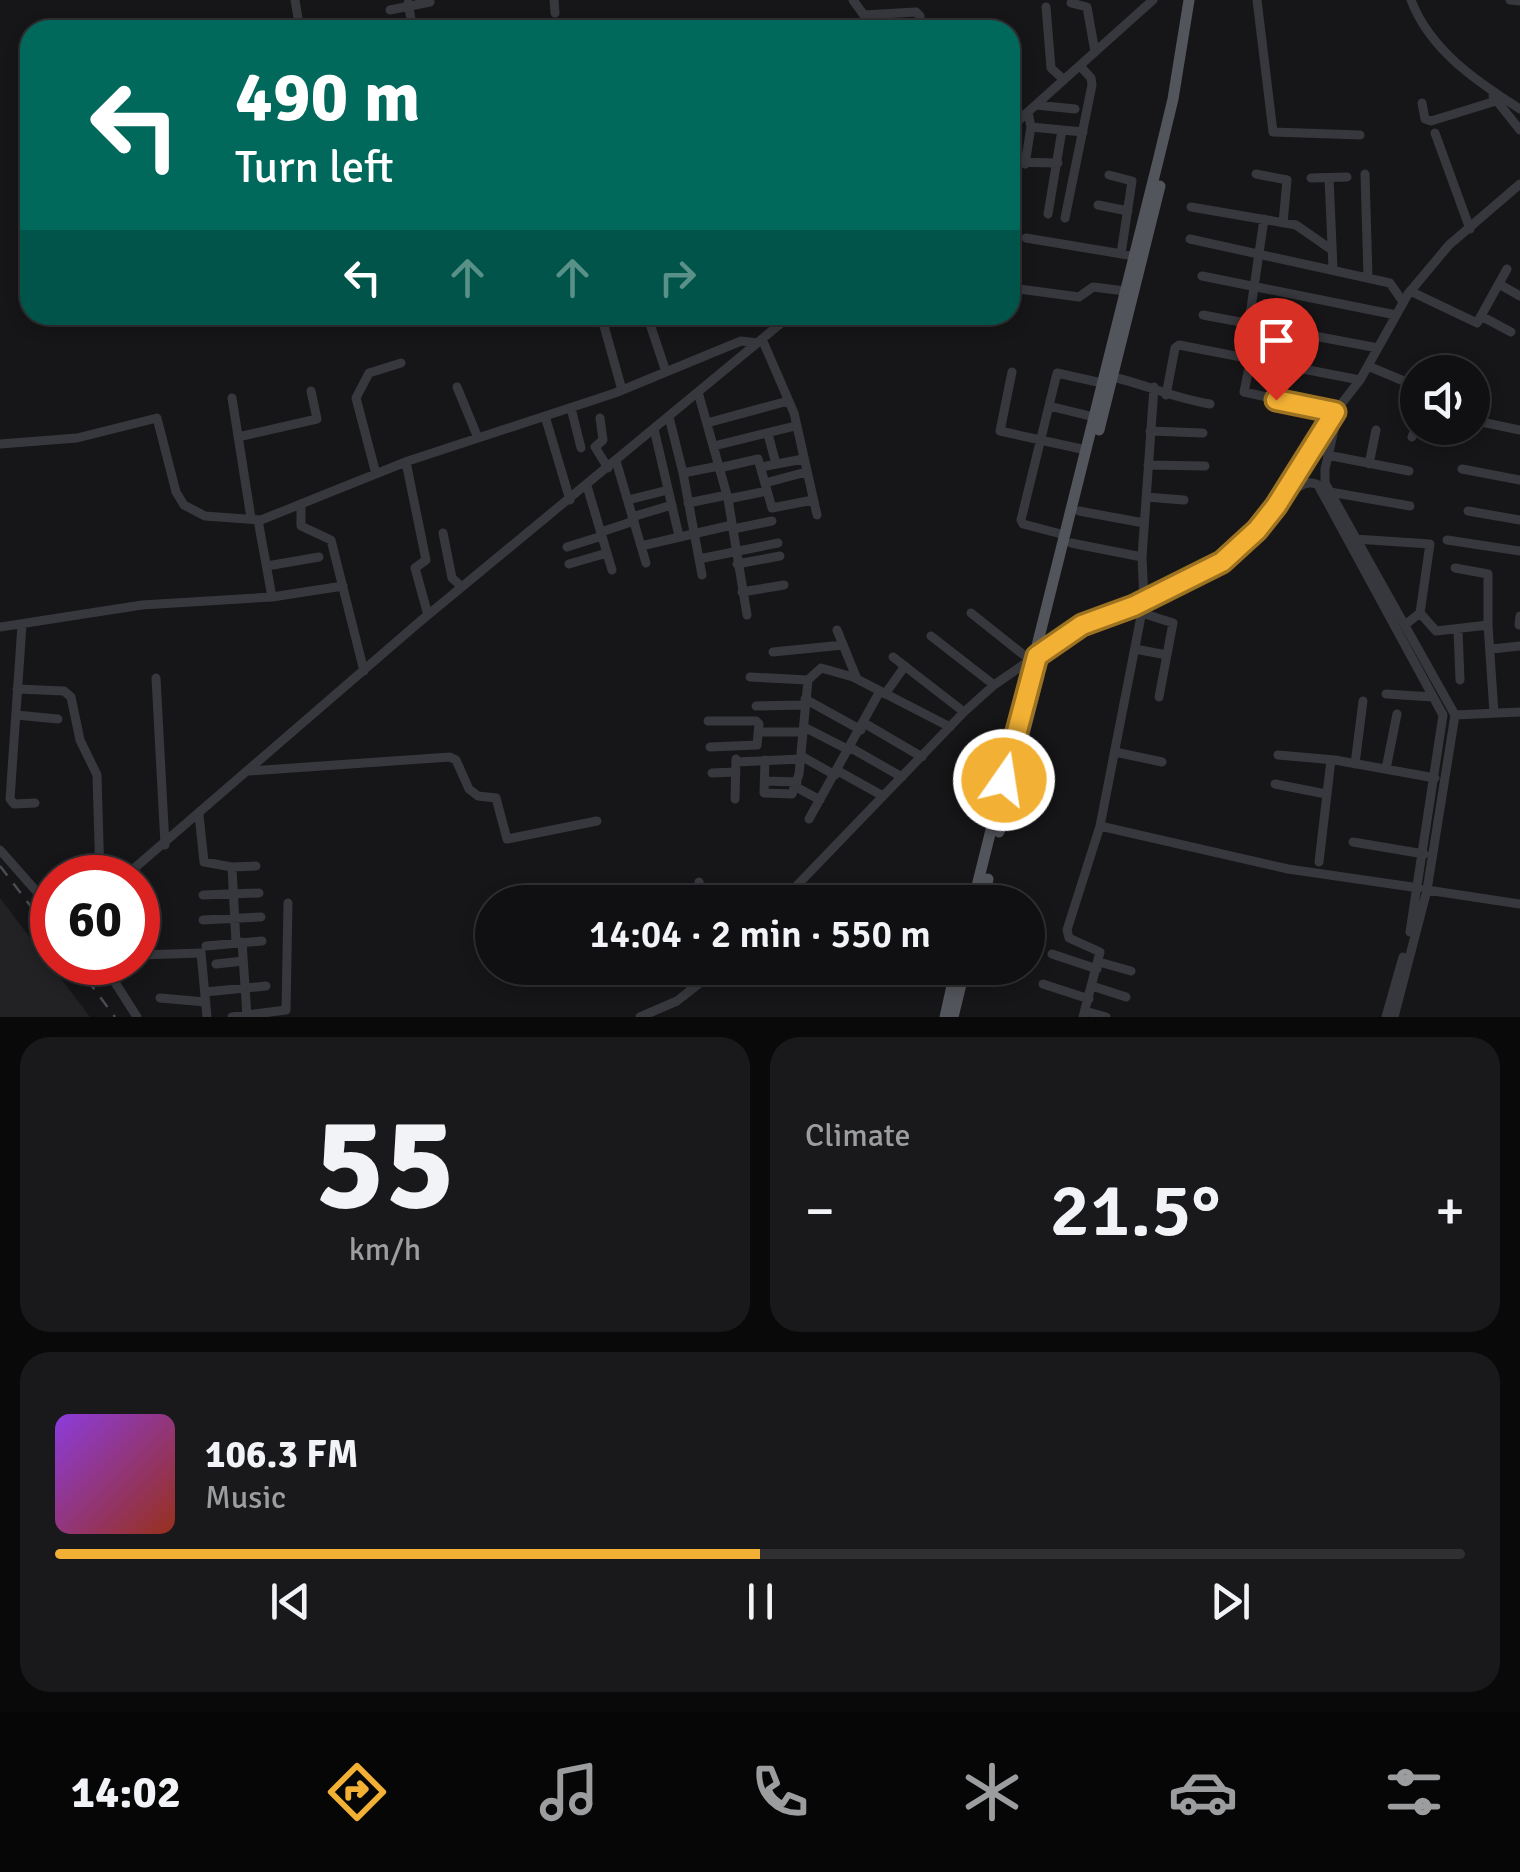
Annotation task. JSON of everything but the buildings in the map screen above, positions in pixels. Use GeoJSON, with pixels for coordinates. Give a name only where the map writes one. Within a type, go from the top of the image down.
{"type":"FeatureCollection","features":[{"type":"Feature","properties":{"kind":"main road"},"geometry":{"type":"LineString","coordinates":[[1068,539],[1079,510],[1107,380],[1125,291],[1128,255],[1172,104],[1193,0]]}},
{"type":"Feature","properties":{"kind":"main road"},"geometry":{"type":"LineString","coordinates":[[985,885],[1094,417],[1176,119],[1193,0]]}},
{"type":"Feature","properties":{"kind":"main road"},"geometry":{"type":"LineString","coordinates":[[979,885],[994,840]]}},
{"type":"Feature","properties":{"kind":"main road"},"geometry":{"type":"LineString","coordinates":[[944,1017],[952,985]]}},
{"type":"Feature","properties":{"kind":"main road"},"geometry":{"type":"LineString","coordinates":[[953,1017],[961,985]]}},
{"type":"Feature","properties":{"kind":"street"},"geometry":{"type":"LineString","coordinates":[[554,0],[555,12]]}},
{"type":"Feature","properties":{"kind":"street"},"geometry":{"type":"LineString","coordinates":[[853,0],[865,20]]}},
{"type":"Feature","properties":{"kind":"street"},"geometry":{"type":"LineString","coordinates":[[1020,119],[1153,0]]}},
{"type":"Feature","properties":{"kind":"street"},"geometry":{"type":"LineString","coordinates":[[1257,0],[1274,132],[1360,135]]}},
{"type":"Feature","properties":{"kind":"street"},"geometry":{"type":"LineString","coordinates":[[1411,0],[1433,42],[1489,90],[1520,109]]}},
{"type":"Feature","properties":{"kind":"street"},"geometry":{"type":"LineString","coordinates":[[1510,0],[1520,2]]}},
{"type":"Feature","properties":{"kind":"street"},"geometry":{"type":"LineString","coordinates":[[390,10],[408,3],[430,2]]}},
{"type":"Feature","properties":{"kind":"street"},"geometry":{"type":"LineString","coordinates":[[1071,4],[1087,7],[1095,52]]}},
{"type":"Feature","properties":{"kind":"street"},"geometry":{"type":"LineString","coordinates":[[1046,8],[1050,68],[1064,80]]}},
{"type":"Feature","properties":{"kind":"street"},"geometry":{"type":"LineString","coordinates":[[864,15],[916,12],[920,20]]}},
{"type":"Feature","properties":{"kind":"street"},"geometry":{"type":"LineString","coordinates":[[1065,218],[1092,81],[1080,66]]}},
{"type":"Feature","properties":{"kind":"street"},"geometry":{"type":"LineString","coordinates":[[1489,90],[1519,126]]}},
{"type":"Feature","properties":{"kind":"street"},"geometry":{"type":"LineString","coordinates":[[1422,103],[1425,118],[1430,122],[1496,101]]}},
{"type":"Feature","properties":{"kind":"street"},"geometry":{"type":"LineString","coordinates":[[1032,108],[1075,109]]}},
{"type":"Feature","properties":{"kind":"street"},"geometry":{"type":"LineString","coordinates":[[1025,164],[1032,108]]}},
{"type":"Feature","properties":{"kind":"street"},"geometry":{"type":"LineString","coordinates":[[1031,128],[1083,132]]}},
{"type":"Feature","properties":{"kind":"street"},"geometry":{"type":"LineString","coordinates":[[1048,214],[1062,130]]}},
{"type":"Feature","properties":{"kind":"street"},"geometry":{"type":"LineString","coordinates":[[1435,133],[1470,228]]}},
{"type":"Feature","properties":{"kind":"street"},"geometry":{"type":"LineString","coordinates":[[1020,163],[1058,163]]}},
{"type":"Feature","properties":{"kind":"street"},"geometry":{"type":"LineString","coordinates":[[1256,174],[1287,180],[1283,223]]}},
{"type":"Feature","properties":{"kind":"street"},"geometry":{"type":"LineString","coordinates":[[1365,174],[1368,277]]}},
{"type":"Feature","properties":{"kind":"street"},"geometry":{"type":"LineString","coordinates":[[1026,238],[1128,255],[1132,181],[1109,175]]}},
{"type":"Feature","properties":{"kind":"street"},"geometry":{"type":"LineString","coordinates":[[1310,178],[1346,177]]}},
{"type":"Feature","properties":{"kind":"street"},"geometry":{"type":"LineString","coordinates":[[1330,178],[1332,268]]}},
{"type":"Feature","properties":{"kind":"street"},"geometry":{"type":"LineString","coordinates":[[797,885],[964,712],[994,686],[1082,625],[1144,601],[1222,562],[1257,530],[1360,380],[1410,291],[1449,246],[1520,184]]}},
{"type":"Feature","properties":{"kind":"street"},"geometry":{"type":"LineString","coordinates":[[1098,204],[1128,211]]}},
{"type":"Feature","properties":{"kind":"street"},"geometry":{"type":"LineString","coordinates":[[1191,206],[1301,228],[1332,250]]}},
{"type":"Feature","properties":{"kind":"street"},"geometry":{"type":"LineString","coordinates":[[1264,220],[1248,324],[1244,392],[1338,408]]}},
{"type":"Feature","properties":{"kind":"street"},"geometry":{"type":"LineString","coordinates":[[1190,238],[1390,283],[1403,302]]}},
{"type":"Feature","properties":{"kind":"street"},"geometry":{"type":"LineString","coordinates":[[1410,291],[1474,323],[1482,316],[1507,269]]}},
{"type":"Feature","properties":{"kind":"street"},"geometry":{"type":"LineString","coordinates":[[1202,276],[1396,314]]}},
{"type":"Feature","properties":{"kind":"street"},"geometry":{"type":"LineString","coordinates":[[1499,284],[1520,296]]}},
{"type":"Feature","properties":{"kind":"street"},"geometry":{"type":"LineString","coordinates":[[1020,289],[1079,297],[1093,287],[1125,291]]}},
{"type":"Feature","properties":{"kind":"street"},"geometry":{"type":"LineString","coordinates":[[1204,316],[1378,348]]}},
{"type":"Feature","properties":{"kind":"street"},"geometry":{"type":"LineString","coordinates":[[1482,316],[1511,332]]}},
{"type":"Feature","properties":{"kind":"street"},"geometry":{"type":"LineString","coordinates":[[604,325],[622,390]]}},
{"type":"Feature","properties":{"kind":"street"},"geometry":{"type":"LineString","coordinates":[[650,325],[666,372]]}},
{"type":"Feature","properties":{"kind":"street"},"geometry":{"type":"LineString","coordinates":[[152,855],[462,586],[778,325]]}},
{"type":"Feature","properties":{"kind":"street"},"geometry":{"type":"LineString","coordinates":[[0,444],[77,438],[157,418],[176,492],[184,506],[205,516],[254,519],[301,505],[406,462],[622,390],[740,341],[759,341]]}},
{"type":"Feature","properties":{"kind":"street"},"geometry":{"type":"LineString","coordinates":[[759,341],[788,401],[817,515]]}},
{"type":"Feature","properties":{"kind":"street"},"geometry":{"type":"LineString","coordinates":[[1166,395],[1176,345],[1360,380]]}},
{"type":"Feature","properties":{"kind":"street"},"geometry":{"type":"LineString","coordinates":[[376,474],[356,398],[369,372],[401,362]]}},
{"type":"Feature","properties":{"kind":"street"},"geometry":{"type":"LineString","coordinates":[[1368,366],[1400,380]]}},
{"type":"Feature","properties":{"kind":"street"},"geometry":{"type":"LineString","coordinates":[[1012,372],[1000,430],[1086,450]]}},
{"type":"Feature","properties":{"kind":"street"},"geometry":{"type":"LineString","coordinates":[[1142,558],[1021,523],[1056,373],[1154,387],[1166,395],[1210,404]]}},
{"type":"Feature","properties":{"kind":"street"},"geometry":{"type":"LineString","coordinates":[[457,387],[478,438]]}},
{"type":"Feature","properties":{"kind":"street"},"geometry":{"type":"LineString","coordinates":[[1106,1017],[1084,1014],[1100,952],[1070,938],[1067,930],[1100,826],[1144,601],[1142,558],[1154,387]]}},
{"type":"Feature","properties":{"kind":"street"},"geometry":{"type":"LineString","coordinates":[[238,438],[316,420],[311,391]]}},
{"type":"Feature","properties":{"kind":"street"},"geometry":{"type":"LineString","coordinates":[[698,392],[728,497],[747,615]]}},
{"type":"Feature","properties":{"kind":"street"},"geometry":{"type":"LineString","coordinates":[[232,398],[272,597]]}},
{"type":"Feature","properties":{"kind":"street"},"geometry":{"type":"LineString","coordinates":[[707,423],[788,401]]}},
{"type":"Feature","properties":{"kind":"street"},"geometry":{"type":"LineString","coordinates":[[1049,406],[1094,417]]}},
{"type":"Feature","properties":{"kind":"street"},"geometry":{"type":"LineString","coordinates":[[571,408],[581,448]]}},
{"type":"Feature","properties":{"kind":"street"},"geometry":{"type":"LineString","coordinates":[[1338,408],[1324,477],[1455,715],[1423,889],[1394,1017]]}},
{"type":"Feature","properties":{"kind":"street"},"geometry":{"type":"LineString","coordinates":[[545,416],[570,500]]}},
{"type":"Feature","properties":{"kind":"street"},"geometry":{"type":"LineString","coordinates":[[669,417],[702,574]]}},
{"type":"Feature","properties":{"kind":"street"},"geometry":{"type":"LineString","coordinates":[[600,418],[604,439],[595,447],[612,464],[628,500],[646,563]]}},
{"type":"Feature","properties":{"kind":"street"},"geometry":{"type":"LineString","coordinates":[[1490,424],[1520,430]]}},
{"type":"Feature","properties":{"kind":"street"},"geometry":{"type":"LineString","coordinates":[[714,446],[796,426]]}},
{"type":"Feature","properties":{"kind":"street"},"geometry":{"type":"LineString","coordinates":[[654,429],[679,536]]}},
{"type":"Feature","properties":{"kind":"street"},"geometry":{"type":"LineString","coordinates":[[1369,464],[1376,430]]}},
{"type":"Feature","properties":{"kind":"street"},"geometry":{"type":"LineString","coordinates":[[1150,431],[1203,434]]}},
{"type":"Feature","properties":{"kind":"street"},"geometry":{"type":"LineString","coordinates":[[768,434],[776,464]]}},
{"type":"Feature","properties":{"kind":"street"},"geometry":{"type":"LineString","coordinates":[[1328,455],[1409,471]]}},
{"type":"Feature","properties":{"kind":"street"},"geometry":{"type":"LineString","coordinates":[[683,473],[757,459],[774,509],[813,500]]}},
{"type":"Feature","properties":{"kind":"street"},"geometry":{"type":"LineString","coordinates":[[761,467],[803,459]]}},
{"type":"Feature","properties":{"kind":"street"},"geometry":{"type":"LineString","coordinates":[[406,462],[426,560],[415,568],[428,615]]}},
{"type":"Feature","properties":{"kind":"street"},"geometry":{"type":"LineString","coordinates":[[1148,465],[1204,466]]}},
{"type":"Feature","properties":{"kind":"street"},"geometry":{"type":"LineString","coordinates":[[1462,469],[1520,480]]}},
{"type":"Feature","properties":{"kind":"street"},"geometry":{"type":"LineString","coordinates":[[688,504],[766,487],[806,472]]}},
{"type":"Feature","properties":{"kind":"street"},"geometry":{"type":"LineString","coordinates":[[1280,500],[1302,485],[1318,485],[1443,715],[1424,854],[1423,889],[1386,1017]]}},
{"type":"Feature","properties":{"kind":"street"},"geometry":{"type":"LineString","coordinates":[[587,486],[612,570]]}},
{"type":"Feature","properties":{"kind":"street"},"geometry":{"type":"LineString","coordinates":[[628,500],[668,490]]}},
{"type":"Feature","properties":{"kind":"street"},"geometry":{"type":"LineString","coordinates":[[1330,492],[1410,506]]}},
{"type":"Feature","properties":{"kind":"street"},"geometry":{"type":"LineString","coordinates":[[1146,497],[1184,500]]}},
{"type":"Feature","properties":{"kind":"street"},"geometry":{"type":"LineString","coordinates":[[301,505],[302,528],[331,540],[364,671]]}},
{"type":"Feature","properties":{"kind":"street"},"geometry":{"type":"LineString","coordinates":[[567,547],[672,505]]}},
{"type":"Feature","properties":{"kind":"street"},"geometry":{"type":"LineString","coordinates":[[1079,510],[1144,523]]}},
{"type":"Feature","properties":{"kind":"street"},"geometry":{"type":"LineString","coordinates":[[1468,511],[1520,520]]}},
{"type":"Feature","properties":{"kind":"street"},"geometry":{"type":"LineString","coordinates":[[641,546],[694,531],[772,521]]}},
{"type":"Feature","properties":{"kind":"street"},"geometry":{"type":"LineString","coordinates":[[443,532],[452,578],[462,586]]}},
{"type":"Feature","properties":{"kind":"street"},"geometry":{"type":"LineString","coordinates":[[1355,539],[1430,544],[1420,613],[1406,624]]}},
{"type":"Feature","properties":{"kind":"street"},"geometry":{"type":"LineString","coordinates":[[1447,540],[1520,551]]}},
{"type":"Feature","properties":{"kind":"street"},"geometry":{"type":"LineString","coordinates":[[699,559],[778,543]]}},
{"type":"Feature","properties":{"kind":"street"},"geometry":{"type":"LineString","coordinates":[[570,564],[607,554]]}},
{"type":"Feature","properties":{"kind":"street"},"geometry":{"type":"LineString","coordinates":[[738,564],[780,556]]}},
{"type":"Feature","properties":{"kind":"street"},"geometry":{"type":"LineString","coordinates":[[267,566],[319,557]]}},
{"type":"Feature","properties":{"kind":"street"},"geometry":{"type":"LineString","coordinates":[[1455,568],[1488,574],[1494,713]]}},
{"type":"Feature","properties":{"kind":"street"},"geometry":{"type":"LineString","coordinates":[[742,592],[784,584]]}},
{"type":"Feature","properties":{"kind":"street"},"geometry":{"type":"LineString","coordinates":[[0,626],[142,605],[272,597],[343,586]]}},
{"type":"Feature","properties":{"kind":"street"},"geometry":{"type":"LineString","coordinates":[[971,613],[1038,656]]}},
{"type":"Feature","properties":{"kind":"street"},"geometry":{"type":"LineString","coordinates":[[1142,613],[1172,621],[1159,696]]}},
{"type":"Feature","properties":{"kind":"street"},"geometry":{"type":"LineString","coordinates":[[1420,613],[1436,631],[1488,626]]}},
{"type":"Feature","properties":{"kind":"street"},"geometry":{"type":"LineString","coordinates":[[1519,625],[1520,616]]}},
{"type":"Feature","properties":{"kind":"street"},"geometry":{"type":"LineString","coordinates":[[22,625],[10,802],[36,803]]}},
{"type":"Feature","properties":{"kind":"street"},"geometry":{"type":"LineString","coordinates":[[838,630],[857,679]]}},
{"type":"Feature","properties":{"kind":"street"},"geometry":{"type":"LineString","coordinates":[[1458,630],[1460,680]]}},
{"type":"Feature","properties":{"kind":"street"},"geometry":{"type":"LineString","coordinates":[[931,636],[994,686]]}},
{"type":"Feature","properties":{"kind":"street"},"geometry":{"type":"LineString","coordinates":[[773,652],[843,645]]}},
{"type":"Feature","properties":{"kind":"street"},"geometry":{"type":"LineString","coordinates":[[1492,649],[1520,646]]}},
{"type":"Feature","properties":{"kind":"street"},"geometry":{"type":"LineString","coordinates":[[1140,650],[1167,655]]}},
{"type":"Feature","properties":{"kind":"street"},"geometry":{"type":"LineString","coordinates":[[893,656],[964,712]]}},
{"type":"Feature","properties":{"kind":"street"},"geometry":{"type":"LineString","coordinates":[[810,819],[883,692],[905,666]]}},
{"type":"Feature","properties":{"kind":"street"},"geometry":{"type":"LineString","coordinates":[[765,760],[765,794],[790,795],[797,785],[808,680],[821,668],[857,679],[950,727]]}},
{"type":"Feature","properties":{"kind":"street"},"geometry":{"type":"LineString","coordinates":[[750,677],[808,680]]}},
{"type":"Feature","properties":{"kind":"street"},"geometry":{"type":"LineString","coordinates":[[156,678],[164,845]]}},
{"type":"Feature","properties":{"kind":"street"},"geometry":{"type":"LineString","coordinates":[[17,688],[64,692],[71,697],[80,740],[97,775],[99,855]]}},
{"type":"Feature","properties":{"kind":"street"},"geometry":{"type":"LineString","coordinates":[[1386,694],[1433,697]]}},
{"type":"Feature","properties":{"kind":"street"},"geometry":{"type":"LineString","coordinates":[[1354,764],[1363,700]]}},
{"type":"Feature","properties":{"kind":"street"},"geometry":{"type":"LineString","coordinates":[[756,706],[805,702],[922,756]]}},
{"type":"Feature","properties":{"kind":"street"},"geometry":{"type":"LineString","coordinates":[[1455,715],[1520,712]]}},
{"type":"Feature","properties":{"kind":"street"},"geometry":{"type":"LineString","coordinates":[[16,714],[58,718]]}},
{"type":"Feature","properties":{"kind":"street"},"geometry":{"type":"LineString","coordinates":[[1386,769],[1397,714]]}},
{"type":"Feature","properties":{"kind":"street"},"geometry":{"type":"LineString","coordinates":[[708,720],[756,721],[759,732],[758,745],[710,747]]}},
{"type":"Feature","properties":{"kind":"street"},"geometry":{"type":"LineString","coordinates":[[759,732],[804,729],[902,777]]}},
{"type":"Feature","properties":{"kind":"street"},"geometry":{"type":"LineString","coordinates":[[734,799],[737,746]]}},
{"type":"Feature","properties":{"kind":"street"},"geometry":{"type":"LineString","coordinates":[[1115,752],[1162,762]]}},
{"type":"Feature","properties":{"kind":"street"},"geometry":{"type":"LineString","coordinates":[[1278,755],[1435,778]]}},
{"type":"Feature","properties":{"kind":"street"},"geometry":{"type":"LineString","coordinates":[[250,770],[272,772],[450,757],[456,760],[469,789],[478,796],[496,798],[508,840],[597,821]]}},
{"type":"Feature","properties":{"kind":"street"},"geometry":{"type":"LineString","coordinates":[[712,773],[765,760],[801,757],[883,796]]}},
{"type":"Feature","properties":{"kind":"street"},"geometry":{"type":"LineString","coordinates":[[1319,862],[1331,760]]}},
{"type":"Feature","properties":{"kind":"street"},"geometry":{"type":"LineString","coordinates":[[1275,784],[1326,794]]}},
{"type":"Feature","properties":{"kind":"street"},"geometry":{"type":"LineString","coordinates":[[797,785],[820,800]]}},
{"type":"Feature","properties":{"kind":"street"},"geometry":{"type":"LineString","coordinates":[[199,816],[203,860],[232,867],[256,866]]}},
{"type":"Feature","properties":{"kind":"street"},"geometry":{"type":"LineString","coordinates":[[1100,826],[1288,869],[1520,904]]}},
{"type":"Feature","properties":{"kind":"street"},"geometry":{"type":"LineString","coordinates":[[1353,842],[1424,854]]}},
{"type":"Feature","properties":{"kind":"street"},"geometry":{"type":"LineString","coordinates":[[0,850],[30,884]]}},
{"type":"Feature","properties":{"kind":"street"},"geometry":{"type":"LineString","coordinates":[[232,867],[247,1016]]}},
{"type":"Feature","properties":{"kind":"street"},"geometry":{"type":"LineString","coordinates":[[203,895],[259,893]]}},
{"type":"Feature","properties":{"kind":"street"},"geometry":{"type":"LineString","coordinates":[[232,1017],[286,1010],[288,903]]}},
{"type":"Feature","properties":{"kind":"street"},"geometry":{"type":"LineString","coordinates":[[203,920],[261,918]]}},
{"type":"Feature","properties":{"kind":"street"},"geometry":{"type":"LineString","coordinates":[[206,946],[262,940]]}},
{"type":"Feature","properties":{"kind":"street"},"geometry":{"type":"LineString","coordinates":[[160,955],[199,952],[208,1017]]}},
{"type":"Feature","properties":{"kind":"street"},"geometry":{"type":"LineString","coordinates":[[1052,954],[1131,971]]}},
{"type":"Feature","properties":{"kind":"street"},"geometry":{"type":"LineString","coordinates":[[216,964],[244,961]]}},
{"type":"Feature","properties":{"kind":"street"},"geometry":{"type":"LineString","coordinates":[[117,985],[137,1017]]}},
{"type":"Feature","properties":{"kind":"street"},"geometry":{"type":"LineString","coordinates":[[690,985],[691,989]]}},
{"type":"Feature","properties":{"kind":"street"},"geometry":{"type":"LineString","coordinates":[[640,1017],[677,1000],[696,985]]}},
{"type":"Feature","properties":{"kind":"street"},"geometry":{"type":"LineString","coordinates":[[1045,985],[1089,999]]}},
{"type":"Feature","properties":{"kind":"street"},"geometry":{"type":"LineString","coordinates":[[160,998],[205,997],[266,986]]}},
{"type":"Feature","properties":{"kind":"street"},"geometry":{"type":"LineString","coordinates":[[1092,986],[1126,997]]}},
{"type":"Feature","properties":{"kind":"shaded area"},"geometry":{"type":"Polygon","coordinates":[[[0,898],[30,938],[30,985],[66,985],[90,1017],[0,1017],[0,898]]]}},
{"type":"Feature","properties":{"kind":"railway"},"geometry":{"type":"LineString","coordinates":[[0,866],[30,905]]}},
{"type":"Feature","properties":{"kind":"railway"},"geometry":{"type":"LineString","coordinates":[[91,985],[115,1017]]}},
{"type":"Feature","properties":{"kind":"route"},"geometry":{"type":"LineString","coordinates":[[1004,780],[1037,656],[1082,625],[1134,606],[1222,562],[1276,506],[1335,412],[1276,400]]}}]}
